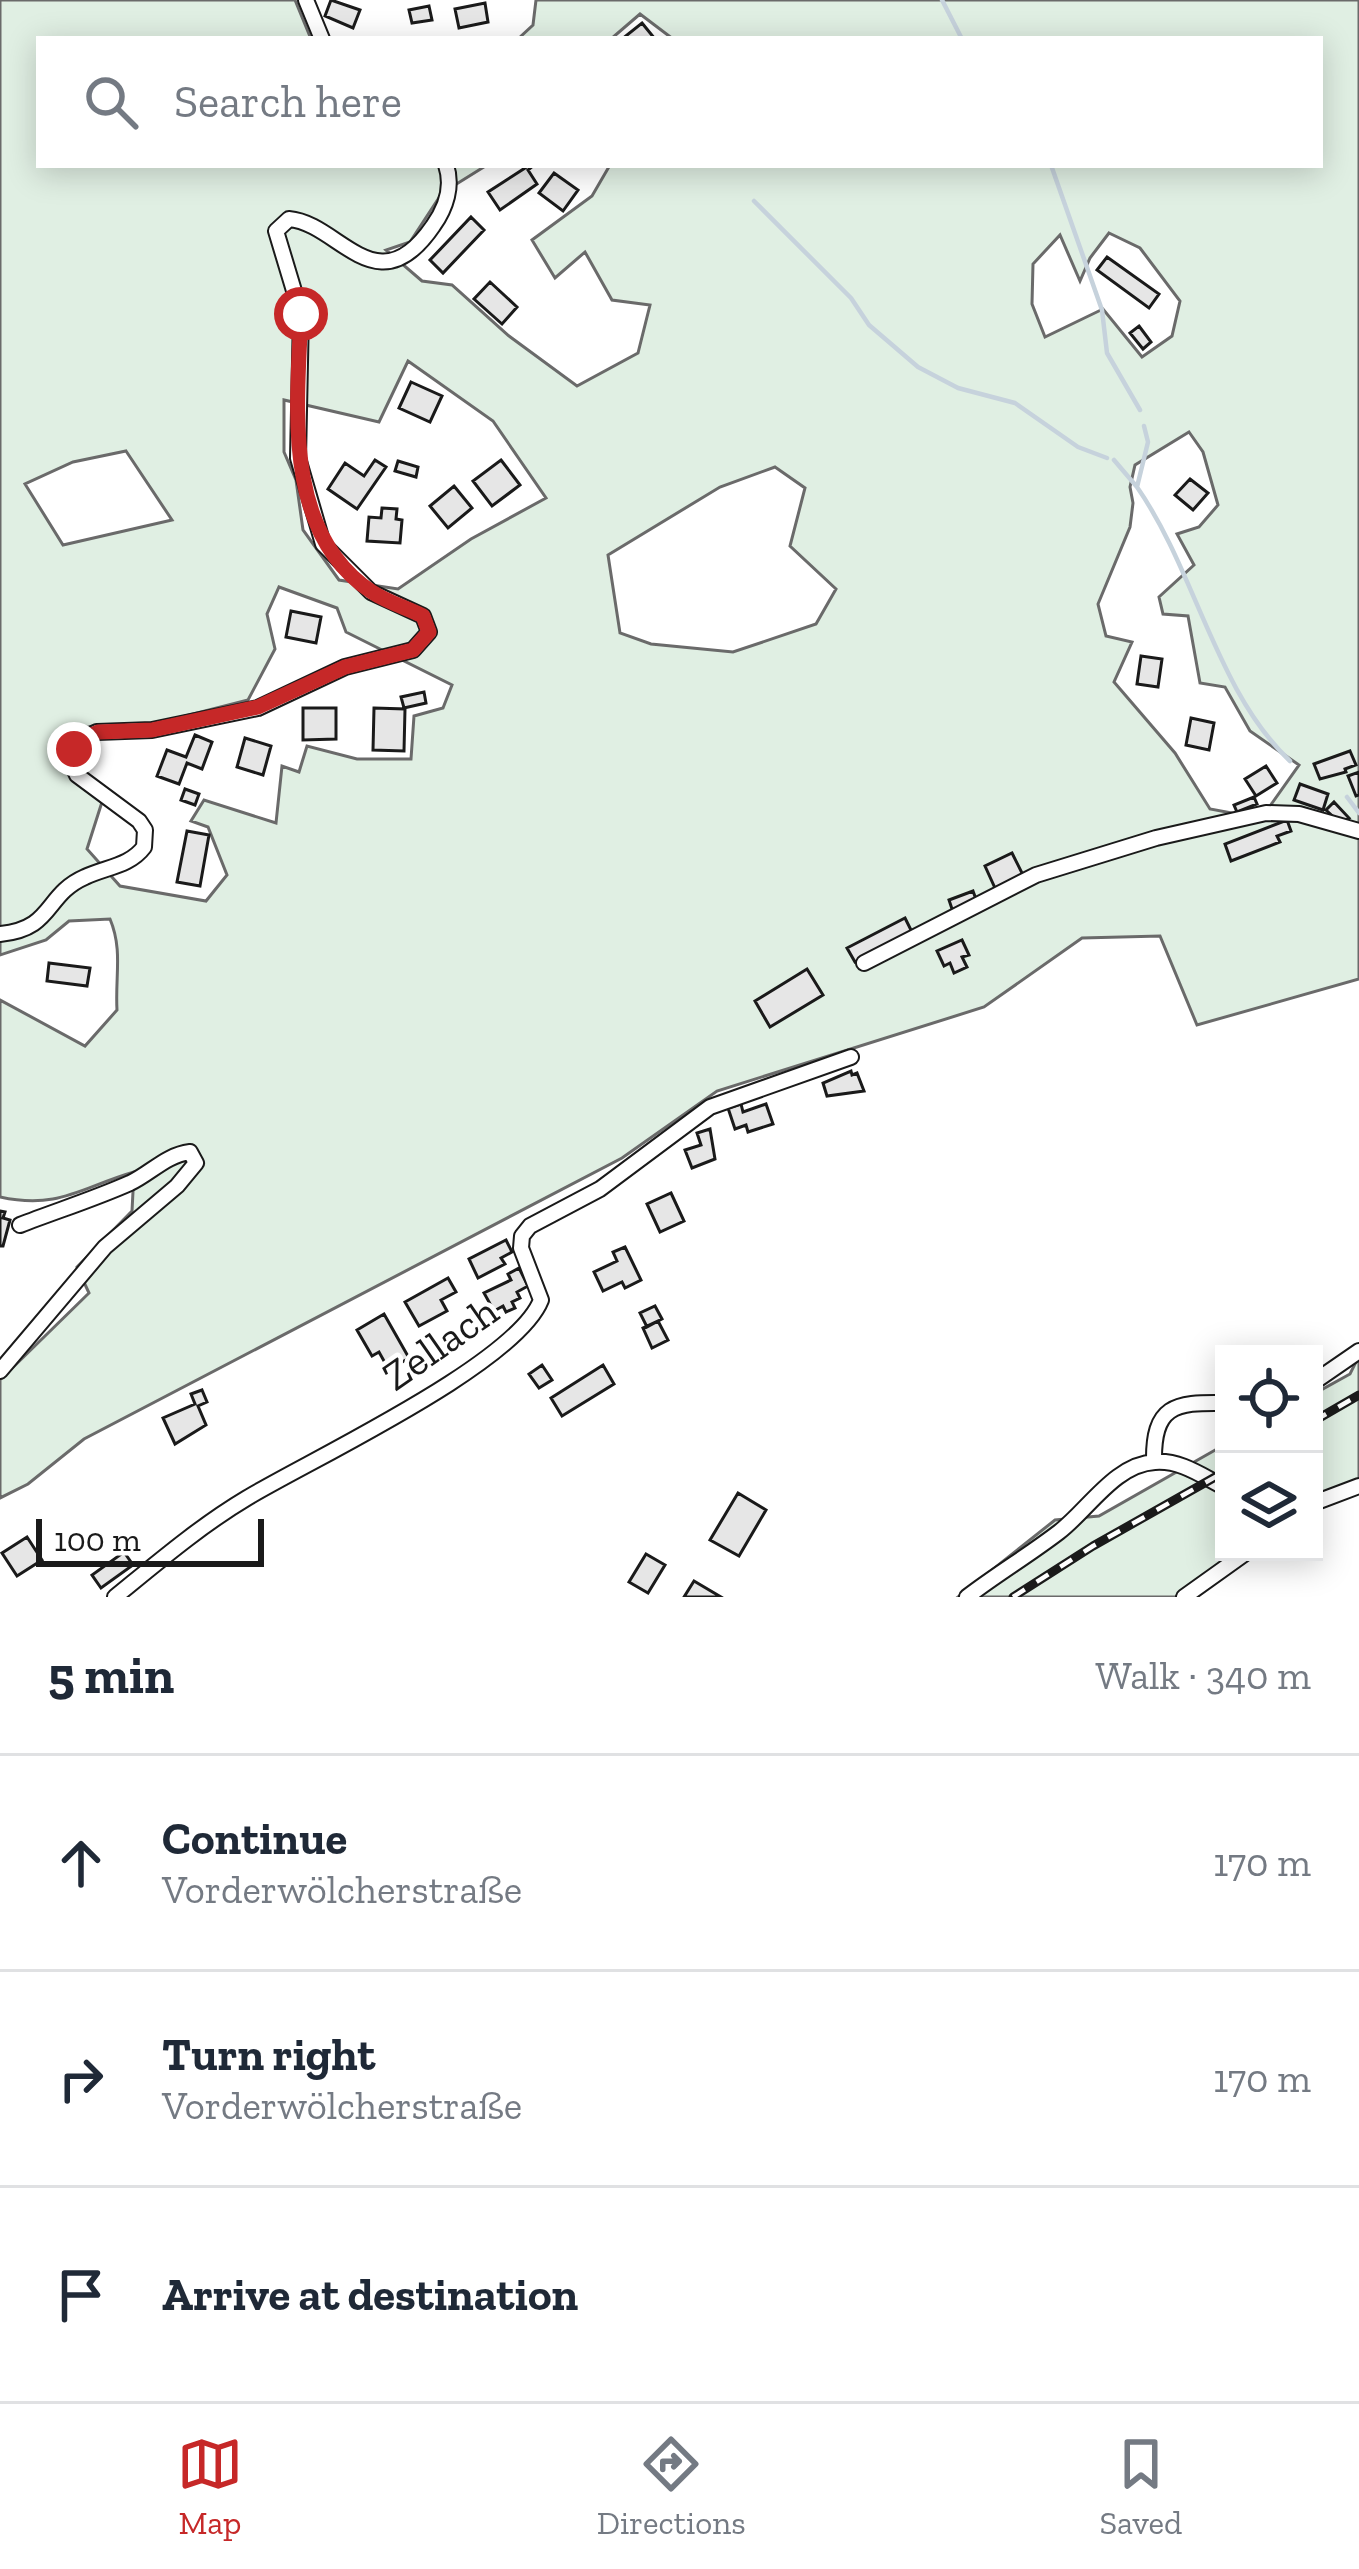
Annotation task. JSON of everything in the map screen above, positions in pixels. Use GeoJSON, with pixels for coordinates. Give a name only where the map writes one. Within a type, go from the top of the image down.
{"type":"FeatureCollection","features":[{"type":"Feature","properties":{"kind":"street"},"geometry":{"type":"LineString","coordinates":[[306,0],[321,36]]}},
{"type":"Feature","properties":{"kind":"street"},"geometry":{"type":"LineString","coordinates":[[0,934],[40,922],[78,880],[127,862],[144,847],[140,821],[77,775],[71,762],[80,740],[98,732],[152,730],[258,707],[345,667],[413,650],[429,632],[423,616],[370,592],[323,544],[298,458],[301,314],[276,231],[289,219],[301,220],[365,258],[400,258],[439,219],[450,185],[447,168]]}},
{"type":"Feature","properties":{"kind":"street"},"geometry":{"type":"LineString","coordinates":[[864,963],[1036,874],[1156,838],[1266,813],[1299,814],[1359,831]]}},
{"type":"Feature","properties":{"kind":"street","name":"Zellach"},"geometry":{"type":"LineString","coordinates":[[115,1597],[244,1500],[401,1413],[502,1347],[536,1312],[541,1300],[521,1248],[522,1236],[530,1226],[600,1190],[710,1106],[850,1058]]}},
{"type":"Feature","properties":{"kind":"street"},"geometry":{"type":"LineString","coordinates":[[0,1371],[105,1247],[177,1186],[196,1163],[194,1156],[190,1152],[172,1155],[137,1179],[20,1225]]}},
{"type":"Feature","properties":{"kind":"street"},"geometry":{"type":"LineString","coordinates":[[1323,1376],[1359,1351]]}},
{"type":"Feature","properties":{"kind":"street"},"geometry":{"type":"LineString","coordinates":[[1154,1462],[1155,1430],[1172,1408],[1187,1402],[1215,1403]]}},
{"type":"Feature","properties":{"kind":"street"},"geometry":{"type":"LineString","coordinates":[[967,1597],[1062,1530],[1127,1471],[1154,1462],[1191,1468],[1215,1482]]}},
{"type":"Feature","properties":{"kind":"street"},"geometry":{"type":"LineString","coordinates":[[1323,1500],[1359,1486]]}},
{"type":"Feature","properties":{"kind":"street"},"geometry":{"type":"LineString","coordinates":[[1184,1597],[1234,1561]]}},
{"type":"Feature","properties":{"kind":"green space"},"geometry":{"type":"Polygon","coordinates":[[[0,0],[295,0],[310,36],[36,36],[36,168],[482,168],[442,193],[410,242],[386,250],[422,281],[452,285],[509,336],[577,386],[638,353],[650,305],[612,300],[585,252],[555,278],[532,240],[592,196],[608,168],[1323,168],[1323,36],[669,36],[640,14],[614,36],[521,36],[533,25],[536,0],[1359,0],[1359,979],[1197,1025],[1160,936],[1082,938],[984,1007],[717,1091],[622,1158],[84,1439],[28,1484],[0,1498],[0,1380],[89,1293],[77,1267],[132,1211],[134,1172],[55,1199],[0,1197],[0,1000],[85,1046],[117,1010],[118,963],[110,919],[69,921],[46,940],[0,955],[0,0]],[[1109,233],[1080,281],[1060,235],[1033,264],[1032,304],[1045,337],[1103,309],[1142,357],[1172,336],[1180,301],[1140,248],[1109,233]],[[408,361],[379,422],[284,400],[284,452],[296,480],[303,530],[339,580],[398,589],[471,539],[546,498],[493,421],[408,361]],[[1189,432],[1135,465],[1130,527],[1098,604],[1106,636],[1132,642],[1114,682],[1175,753],[1210,809],[1237,814],[1270,806],[1299,765],[1250,731],[1225,687],[1200,683],[1188,616],[1163,614],[1159,597],[1194,565],[1177,534],[1199,527],[1218,505],[1203,452],[1189,432]],[[126,451],[73,462],[25,484],[63,545],[172,520],[126,451]],[[775,467],[720,487],[608,555],[620,633],[651,644],[733,652],[816,624],[836,589],[790,546],[805,488],[775,467]],[[279,587],[267,614],[275,649],[248,700],[158,723],[73,728],[63,754],[75,779],[102,802],[87,849],[120,886],[206,901],[227,875],[208,827],[191,821],[204,800],[276,823],[282,766],[299,772],[307,746],[357,759],[411,759],[414,716],[443,708],[452,685],[346,632],[337,608],[279,587]]]}},
{"type":"Feature","properties":{"kind":"green space"},"geometry":{"type":"Polygon","coordinates":[[[1359,1356],[1359,1483],[1323,1507],[1323,1389],[1350,1374],[1359,1356]]]}},
{"type":"Feature","properties":{"kind":"green space"},"geometry":{"type":"Polygon","coordinates":[[[1215,1450],[1215,1561],[1240,1561],[1185,1597],[958,1597],[1055,1520],[1099,1516],[1215,1450]]]}},
{"type":"Feature","properties":{"kind":"building"},"geometry":{"type":"Polygon","coordinates":[[[331,0],[360,10],[353,28],[325,16],[331,0]]]}},
{"type":"Feature","properties":{"kind":"building"},"geometry":{"type":"Polygon","coordinates":[[[485,3],[488,22],[459,28],[455,9],[485,3]]]}},
{"type":"Feature","properties":{"kind":"building"},"geometry":{"type":"Polygon","coordinates":[[[429,6],[432,20],[412,23],[409,10],[429,6]]]}},
{"type":"Feature","properties":{"kind":"building"},"geometry":{"type":"Polygon","coordinates":[[[642,23],[653,36],[626,36],[642,23]]]}},
{"type":"Feature","properties":{"kind":"building"},"geometry":{"type":"Polygon","coordinates":[[[525,168],[530,168],[537,184],[500,210],[488,192],[525,168]]]}},
{"type":"Feature","properties":{"kind":"building"},"geometry":{"type":"Polygon","coordinates":[[[554,173],[578,190],[563,211],[539,193],[554,173]]]}},
{"type":"Feature","properties":{"kind":"building"},"geometry":{"type":"Polygon","coordinates":[[[471,217],[484,230],[443,273],[430,260],[471,217]]]}},
{"type":"Feature","properties":{"kind":"building"},"geometry":{"type":"Polygon","coordinates":[[[1107,257],[1159,294],[1149,308],[1097,270],[1107,257]]]}},
{"type":"Feature","properties":{"kind":"building"},"geometry":{"type":"Polygon","coordinates":[[[490,282],[517,307],[502,324],[474,299],[490,282]]]}},
{"type":"Feature","properties":{"kind":"building"},"geometry":{"type":"Polygon","coordinates":[[[1139,326],[1151,342],[1143,349],[1130,333],[1139,326]]]}},
{"type":"Feature","properties":{"kind":"building"},"geometry":{"type":"Polygon","coordinates":[[[411,382],[442,396],[430,422],[399,408],[411,382]]]}},
{"type":"Feature","properties":{"kind":"building"},"geometry":{"type":"Polygon","coordinates":[[[375,460],[386,467],[357,509],[328,489],[345,463],[364,476],[375,460]]]}},
{"type":"Feature","properties":{"kind":"building"},"geometry":{"type":"Polygon","coordinates":[[[501,460],[520,485],[492,506],[473,481],[501,460]]]}},
{"type":"Feature","properties":{"kind":"building"},"geometry":{"type":"Polygon","coordinates":[[[398,461],[418,467],[416,477],[395,471],[398,461]]]}},
{"type":"Feature","properties":{"kind":"building"},"geometry":{"type":"Polygon","coordinates":[[[1190,479],[1208,493],[1193,510],[1175,495],[1190,479]]]}},
{"type":"Feature","properties":{"kind":"building"},"geometry":{"type":"Polygon","coordinates":[[[454,486],[472,508],[448,528],[430,506],[454,486]]]}},
{"type":"Feature","properties":{"kind":"building"},"geometry":{"type":"Polygon","coordinates":[[[382,508],[397,509],[396,519],[402,520],[400,543],[367,541],[369,517],[381,518],[382,508]]]}},
{"type":"Feature","properties":{"kind":"building"},"geometry":{"type":"Polygon","coordinates":[[[291,611],[321,617],[316,643],[286,637],[291,611]]]}},
{"type":"Feature","properties":{"kind":"building"},"geometry":{"type":"Polygon","coordinates":[[[1141,656],[1162,659],[1158,687],[1137,684],[1141,656]]]}},
{"type":"Feature","properties":{"kind":"building"},"geometry":{"type":"Polygon","coordinates":[[[424,692],[426,703],[404,708],[401,697],[424,692]]]}},
{"type":"Feature","properties":{"kind":"building"},"geometry":{"type":"Polygon","coordinates":[[[303,708],[336,708],[336,739],[303,740],[303,708]]]}},
{"type":"Feature","properties":{"kind":"building"},"geometry":{"type":"Polygon","coordinates":[[[374,708],[405,709],[404,751],[373,750],[374,708]]]}},
{"type":"Feature","properties":{"kind":"building"},"geometry":{"type":"Polygon","coordinates":[[[1191,718],[1214,723],[1209,750],[1186,745],[1191,718]]]}},
{"type":"Feature","properties":{"kind":"building"},"geometry":{"type":"Polygon","coordinates":[[[195,735],[212,742],[202,769],[187,763],[179,784],[157,776],[167,750],[186,757],[195,735]]]}},
{"type":"Feature","properties":{"kind":"building"},"geometry":{"type":"Polygon","coordinates":[[[245,738],[271,746],[263,775],[237,767],[245,738]]]}},
{"type":"Feature","properties":{"kind":"building"},"geometry":{"type":"Polygon","coordinates":[[[1350,751],[1356,765],[1320,779],[1314,764],[1350,751]]]}},
{"type":"Feature","properties":{"kind":"building"},"geometry":{"type":"Polygon","coordinates":[[[1266,766],[1277,783],[1256,796],[1245,779],[1266,766]]]}},
{"type":"Feature","properties":{"kind":"building"},"geometry":{"type":"Polygon","coordinates":[[[1359,772],[1359,795],[1356,796],[1348,776],[1359,772]]]}},
{"type":"Feature","properties":{"kind":"building"},"geometry":{"type":"Polygon","coordinates":[[[1300,784],[1328,794],[1323,810],[1294,800],[1300,784]]]}},
{"type":"Feature","properties":{"kind":"building"},"geometry":{"type":"Polygon","coordinates":[[[185,789],[199,794],[195,805],[181,800],[185,789]]]}},
{"type":"Feature","properties":{"kind":"building"},"geometry":{"type":"Polygon","coordinates":[[[1254,797],[1257,804],[1237,812],[1234,805],[1254,797]]]}},
{"type":"Feature","properties":{"kind":"building"},"geometry":{"type":"Polygon","coordinates":[[[1334,802],[1349,818],[1340,823],[1326,810],[1334,802]]]}},
{"type":"Feature","properties":{"kind":"building"},"geometry":{"type":"Polygon","coordinates":[[[1287,820],[1291,831],[1277,836],[1280,842],[1231,861],[1225,844],[1287,820]]]}},
{"type":"Feature","properties":{"kind":"building"},"geometry":{"type":"Polygon","coordinates":[[[187,831],[209,835],[200,886],[177,882],[187,831]]]}},
{"type":"Feature","properties":{"kind":"building"},"geometry":{"type":"Polygon","coordinates":[[[1012,853],[1023,875],[995,888],[985,866],[1012,853]]]}},
{"type":"Feature","properties":{"kind":"building"},"geometry":{"type":"Polygon","coordinates":[[[973,891],[977,902],[953,912],[949,900],[973,891]]]}},
{"type":"Feature","properties":{"kind":"building"},"geometry":{"type":"Polygon","coordinates":[[[905,918],[912,932],[855,962],[847,948],[905,918]]]}},
{"type":"Feature","properties":{"kind":"building"},"geometry":{"type":"Polygon","coordinates":[[[962,940],[969,955],[962,957],[967,967],[954,973],[950,963],[944,966],[937,951],[962,940]]]}},
{"type":"Feature","properties":{"kind":"building"},"geometry":{"type":"Polygon","coordinates":[[[49,963],[90,968],[87,986],[47,981],[49,963]]]}},
{"type":"Feature","properties":{"kind":"building"},"geometry":{"type":"Polygon","coordinates":[[[807,969],[823,995],[770,1027],[755,1001],[807,969]]]}},
{"type":"Feature","properties":{"kind":"building"},"geometry":{"type":"Polygon","coordinates":[[[851,1071],[857,1073],[864,1091],[827,1096],[823,1083],[851,1071]]]}},
{"type":"Feature","properties":{"kind":"building"},"geometry":{"type":"Polygon","coordinates":[[[741,1104],[743,1112],[766,1104],[773,1124],[748,1132],[746,1125],[735,1129],[728,1108],[741,1104]]]}},
{"type":"Feature","properties":{"kind":"building"},"geometry":{"type":"Polygon","coordinates":[[[710,1129],[715,1159],[692,1168],[685,1150],[701,1145],[697,1133],[710,1129]]]}},
{"type":"Feature","properties":{"kind":"building"},"geometry":{"type":"Polygon","coordinates":[[[671,1193],[684,1221],[660,1232],[647,1204],[671,1193]]]}},
{"type":"Feature","properties":{"kind":"building"},"geometry":{"type":"Polygon","coordinates":[[[0,1211],[10,1220],[3,1246],[0,1246],[0,1211]]]}},
{"type":"Feature","properties":{"kind":"building"},"geometry":{"type":"Polygon","coordinates":[[[506,1240],[512,1252],[501,1258],[505,1264],[478,1278],[469,1259],[506,1240]]]}},
{"type":"Feature","properties":{"kind":"building"},"geometry":{"type":"Polygon","coordinates":[[[625,1247],[641,1280],[603,1291],[594,1272],[617,1261],[613,1252],[625,1247]]]}},
{"type":"Feature","properties":{"kind":"building"},"geometry":{"type":"Polygon","coordinates":[[[519,1268],[528,1286],[517,1292],[520,1298],[512,1302],[515,1308],[506,1312],[503,1306],[494,1311],[484,1293],[511,1280],[508,1274],[519,1268]]]}},
{"type":"Feature","properties":{"kind":"building"},"geometry":{"type":"Polygon","coordinates":[[[448,1278],[456,1292],[441,1300],[447,1311],[419,1326],[405,1302],[448,1278]]]}},
{"type":"Feature","properties":{"kind":"building"},"geometry":{"type":"Polygon","coordinates":[[[655,1306],[662,1319],[647,1327],[640,1313],[655,1306]]]}},
{"type":"Feature","properties":{"kind":"building"},"geometry":{"type":"Polygon","coordinates":[[[384,1314],[409,1358],[389,1370],[379,1352],[372,1356],[357,1330],[384,1314]]]}},
{"type":"Feature","properties":{"kind":"building"},"geometry":{"type":"Polygon","coordinates":[[[658,1321],[668,1340],[652,1348],[643,1328],[658,1321]]]}},
{"type":"Feature","properties":{"kind":"building"},"geometry":{"type":"Polygon","coordinates":[[[542,1365],[552,1380],[539,1388],[529,1374],[542,1365]]]}},
{"type":"Feature","properties":{"kind":"building"},"geometry":{"type":"Polygon","coordinates":[[[603,1365],[614,1384],[562,1416],[551,1398],[603,1365]]]}},
{"type":"Feature","properties":{"kind":"building"},"geometry":{"type":"Polygon","coordinates":[[[202,1390],[207,1402],[198,1406],[206,1425],[175,1444],[163,1418],[195,1404],[191,1394],[202,1390]]]}},
{"type":"Feature","properties":{"kind":"building"},"geometry":{"type":"Polygon","coordinates":[[[738,1493],[766,1510],[739,1556],[710,1540],[738,1493]]]}},
{"type":"Feature","properties":{"kind":"building"},"geometry":{"type":"Polygon","coordinates":[[[27,1537],[42,1560],[17,1576],[2,1553],[27,1537]]]}},
{"type":"Feature","properties":{"kind":"building"},"geometry":{"type":"Polygon","coordinates":[[[124,1552],[133,1565],[101,1588],[92,1575],[124,1552]]]}},
{"type":"Feature","properties":{"kind":"building"},"geometry":{"type":"Polygon","coordinates":[[[646,1554],[665,1565],[648,1593],[629,1582],[646,1554]]]}},
{"type":"Feature","properties":{"kind":"building"},"geometry":{"type":"Polygon","coordinates":[[[694,1581],[721,1597],[684,1597],[694,1581]]]}},
{"type":"Feature","properties":{"kind":"waterway"},"geometry":{"type":"LineString","coordinates":[[942,0],[960,36]]}},
{"type":"Feature","properties":{"kind":"waterway"},"geometry":{"type":"LineString","coordinates":[[1052,168],[1102,310],[1107,353],[1140,410]]}},
{"type":"Feature","properties":{"kind":"waterway"},"geometry":{"type":"LineString","coordinates":[[754,201],[851,298],[869,325],[918,367],[958,388],[1015,403],[1078,447],[1107,458]]}},
{"type":"Feature","properties":{"kind":"waterway"},"geometry":{"type":"LineString","coordinates":[[1144,426],[1148,442],[1137,487],[1243,701],[1290,761]]}},
{"type":"Feature","properties":{"kind":"waterway"},"geometry":{"type":"LineString","coordinates":[[1114,460],[1137,487]]}},
{"type":"Feature","properties":{"kind":"waterway"},"geometry":{"type":"LineString","coordinates":[[1347,797],[1359,813]]}},
{"type":"Feature","properties":{"kind":"railway"},"geometry":{"type":"LineString","coordinates":[[1323,1416],[1359,1395]]}},
{"type":"Feature","properties":{"kind":"railway"},"geometry":{"type":"LineString","coordinates":[[1013,1597],[1215,1477]]}},
{"type":"Feature","properties":{"kind":"route"},"geometry":{"type":"LineString","coordinates":[[74,749],[80,740],[98,732],[152,730],[258,707],[345,667],[413,650],[429,632],[423,616],[370,592],[323,544],[298,458],[301,314]]}}]}
